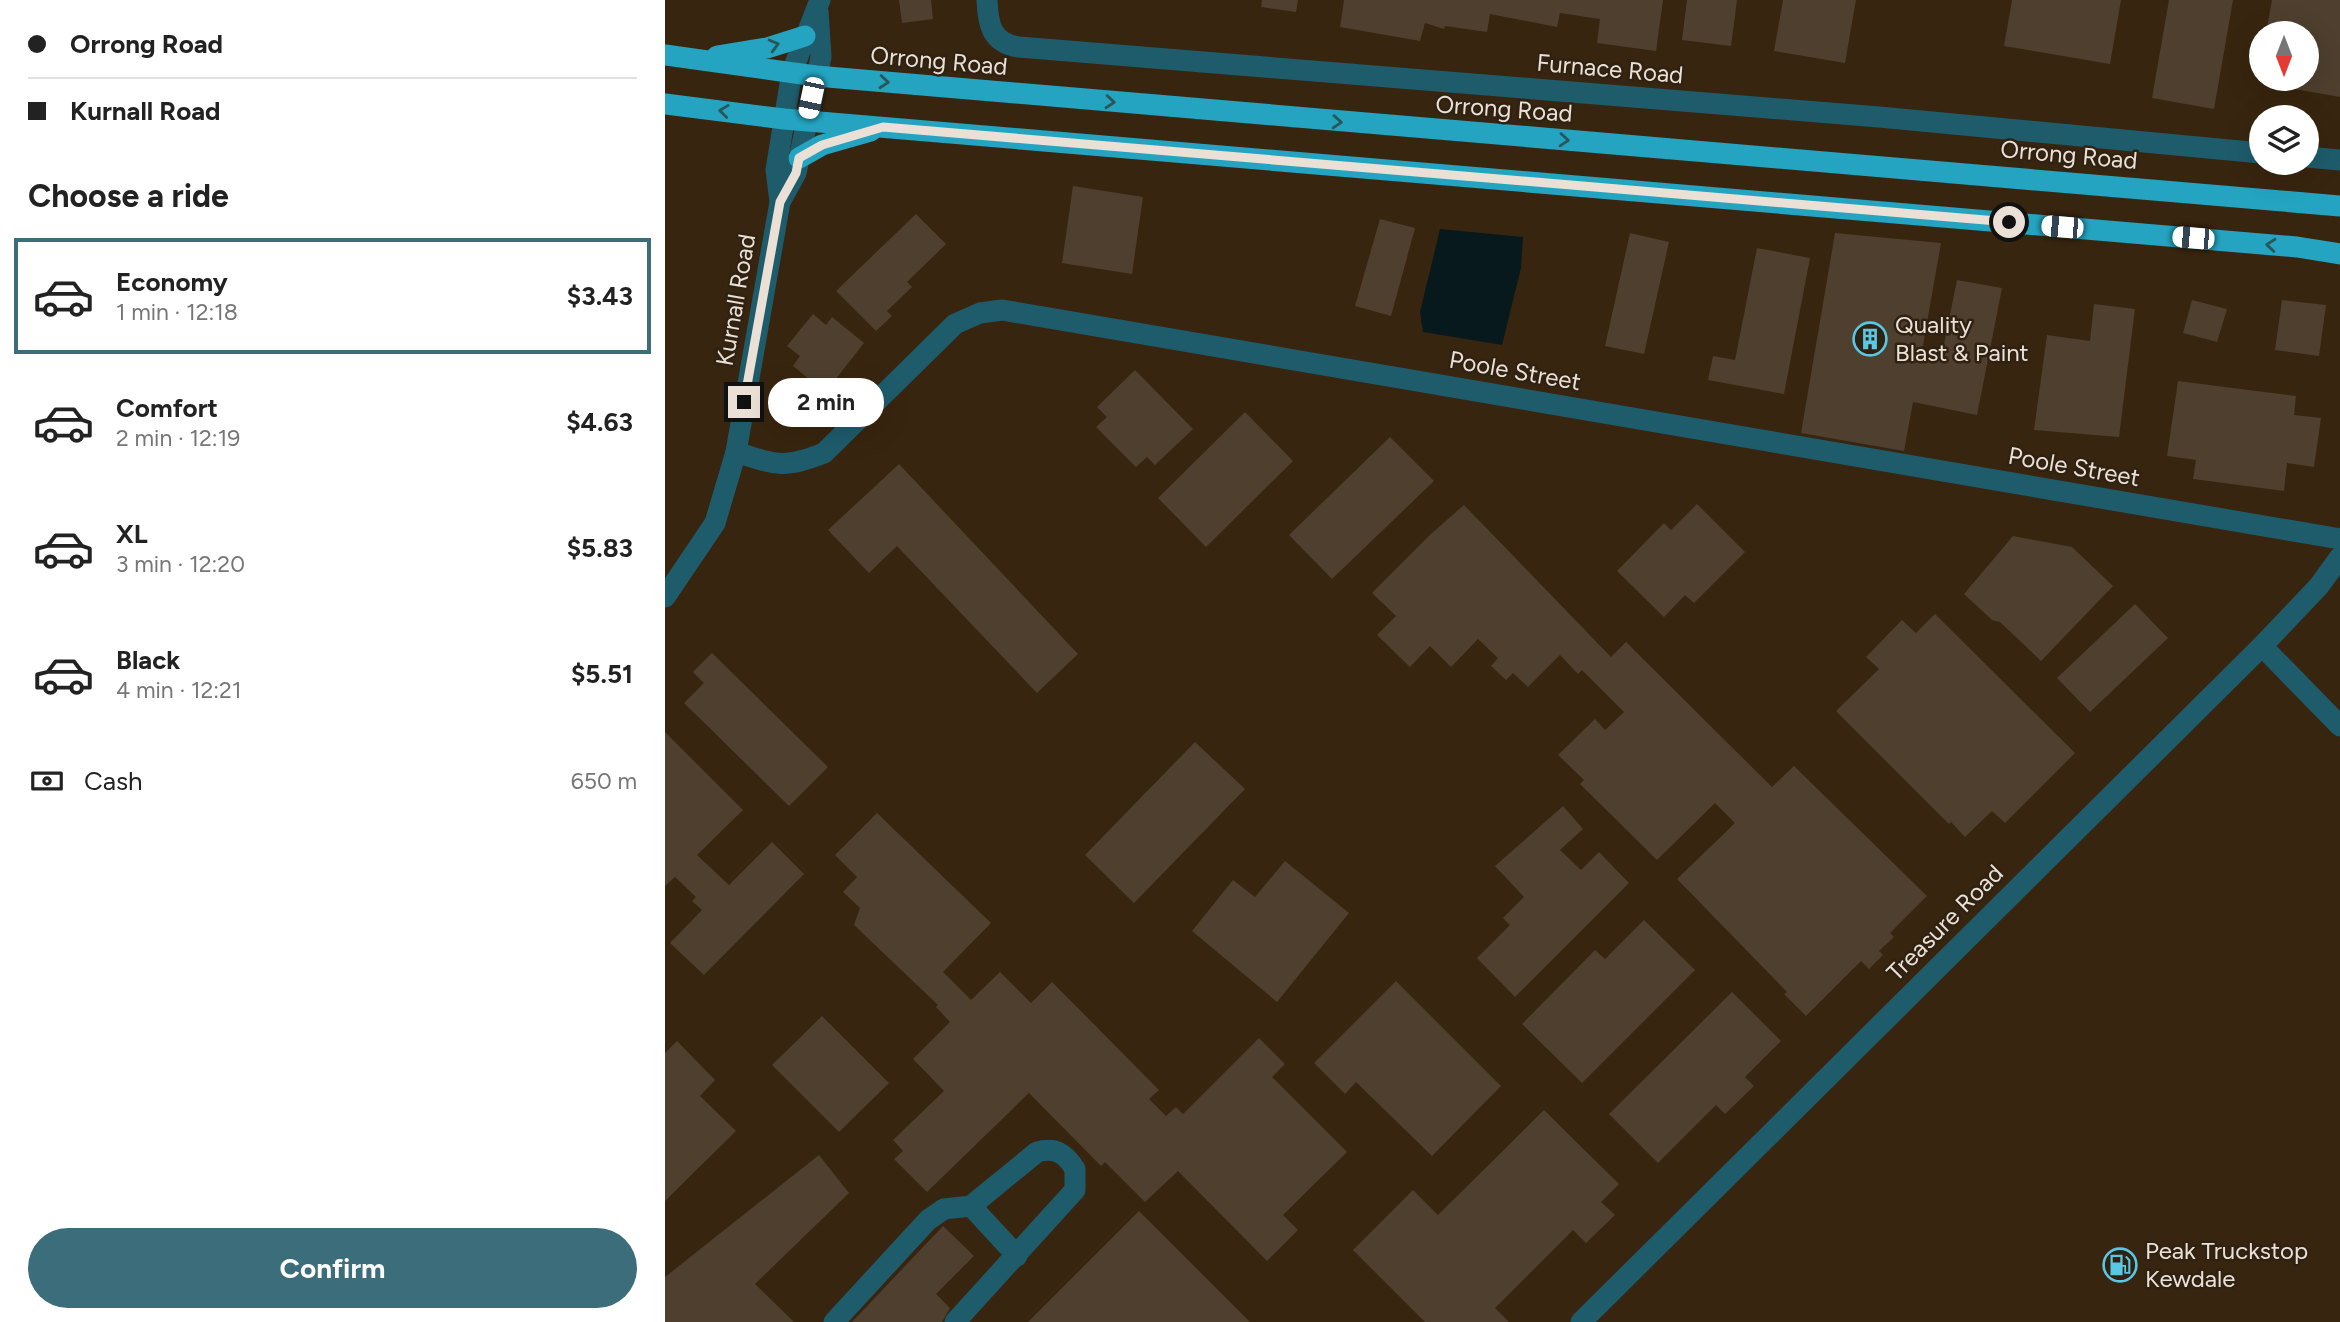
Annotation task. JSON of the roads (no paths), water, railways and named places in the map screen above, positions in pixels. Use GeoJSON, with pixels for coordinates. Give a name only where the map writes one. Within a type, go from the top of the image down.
{"type":"FeatureCollection","features":[{"type":"Feature","properties":{"kind":"highway"},"geometry":{"type":"LineString","coordinates":[[695,59],[767,48],[805,36]]}},
{"type":"Feature","properties":{"kind":"highway","name":"Orrong Road"},"geometry":{"type":"LineString","coordinates":[[665,55],[816,76],[2340,206]]}},
{"type":"Feature","properties":{"kind":"highway"},"geometry":{"type":"LineString","coordinates":[[665,104],[806,121],[2297,247],[2339,254]]}},
{"type":"Feature","properties":{"kind":"highway"},"geometry":{"type":"LineString","coordinates":[[799,158],[822,145],[883,127]]}},
{"type":"Feature","properties":{"kind":"street","name":"Furnace Road"},"geometry":{"type":"LineString","coordinates":[[987,0],[988,23],[992,32],[999,41],[1019,47],[1866,116],[2249,152]]}},
{"type":"Feature","properties":{"kind":"street","name":"Kurnall Road"},"geometry":{"type":"LineString","coordinates":[[665,597],[715,523],[736,452],[780,202],[776,170],[792,72],[819,4]]}},
{"type":"Feature","properties":{"kind":"street","name":"Kurnall Road"},"geometry":{"type":"LineString","coordinates":[[780,202],[796,173],[821,57],[819,4]]}},
{"type":"Feature","properties":{"kind":"street"},"geometry":{"type":"LineString","coordinates":[[2319,158],[2340,160]]}},
{"type":"Feature","properties":{"kind":"street","name":"Poole Street"},"geometry":{"type":"LineString","coordinates":[[736,452],[778,465],[800,462],[824,453],[955,324],[980,313],[1002,310],[2340,540]]}},
{"type":"Feature","properties":{"kind":"street","name":"Treasure Road"},"geometry":{"type":"LineString","coordinates":[[1581,1322],[2262,646],[2319,586],[2340,556]]}},
{"type":"Feature","properties":{"kind":"street"},"geometry":{"type":"LineString","coordinates":[[2262,646],[2340,726]]}},
{"type":"Feature","properties":{"kind":"street"},"geometry":{"type":"LineString","coordinates":[[834,1322],[928,1220],[944,1209],[971,1206],[1037,1152],[1049,1149],[1059,1151],[1071,1162],[1076,1176],[1075,1190],[955,1322]]}},
{"type":"Feature","properties":{"kind":"street"},"geometry":{"type":"LineString","coordinates":[[971,1206],[1017,1256]]}},
{"type":"Feature","properties":{"kind":"place","name":"Quality Blast & Paint"},"geometry":{"type":"Point","coordinates":[1870,339]}},
{"type":"Feature","properties":{"kind":"place","name":"Peak Truckstop Kewdale"},"geometry":{"type":"Point","coordinates":[2120,1265]}}]}
